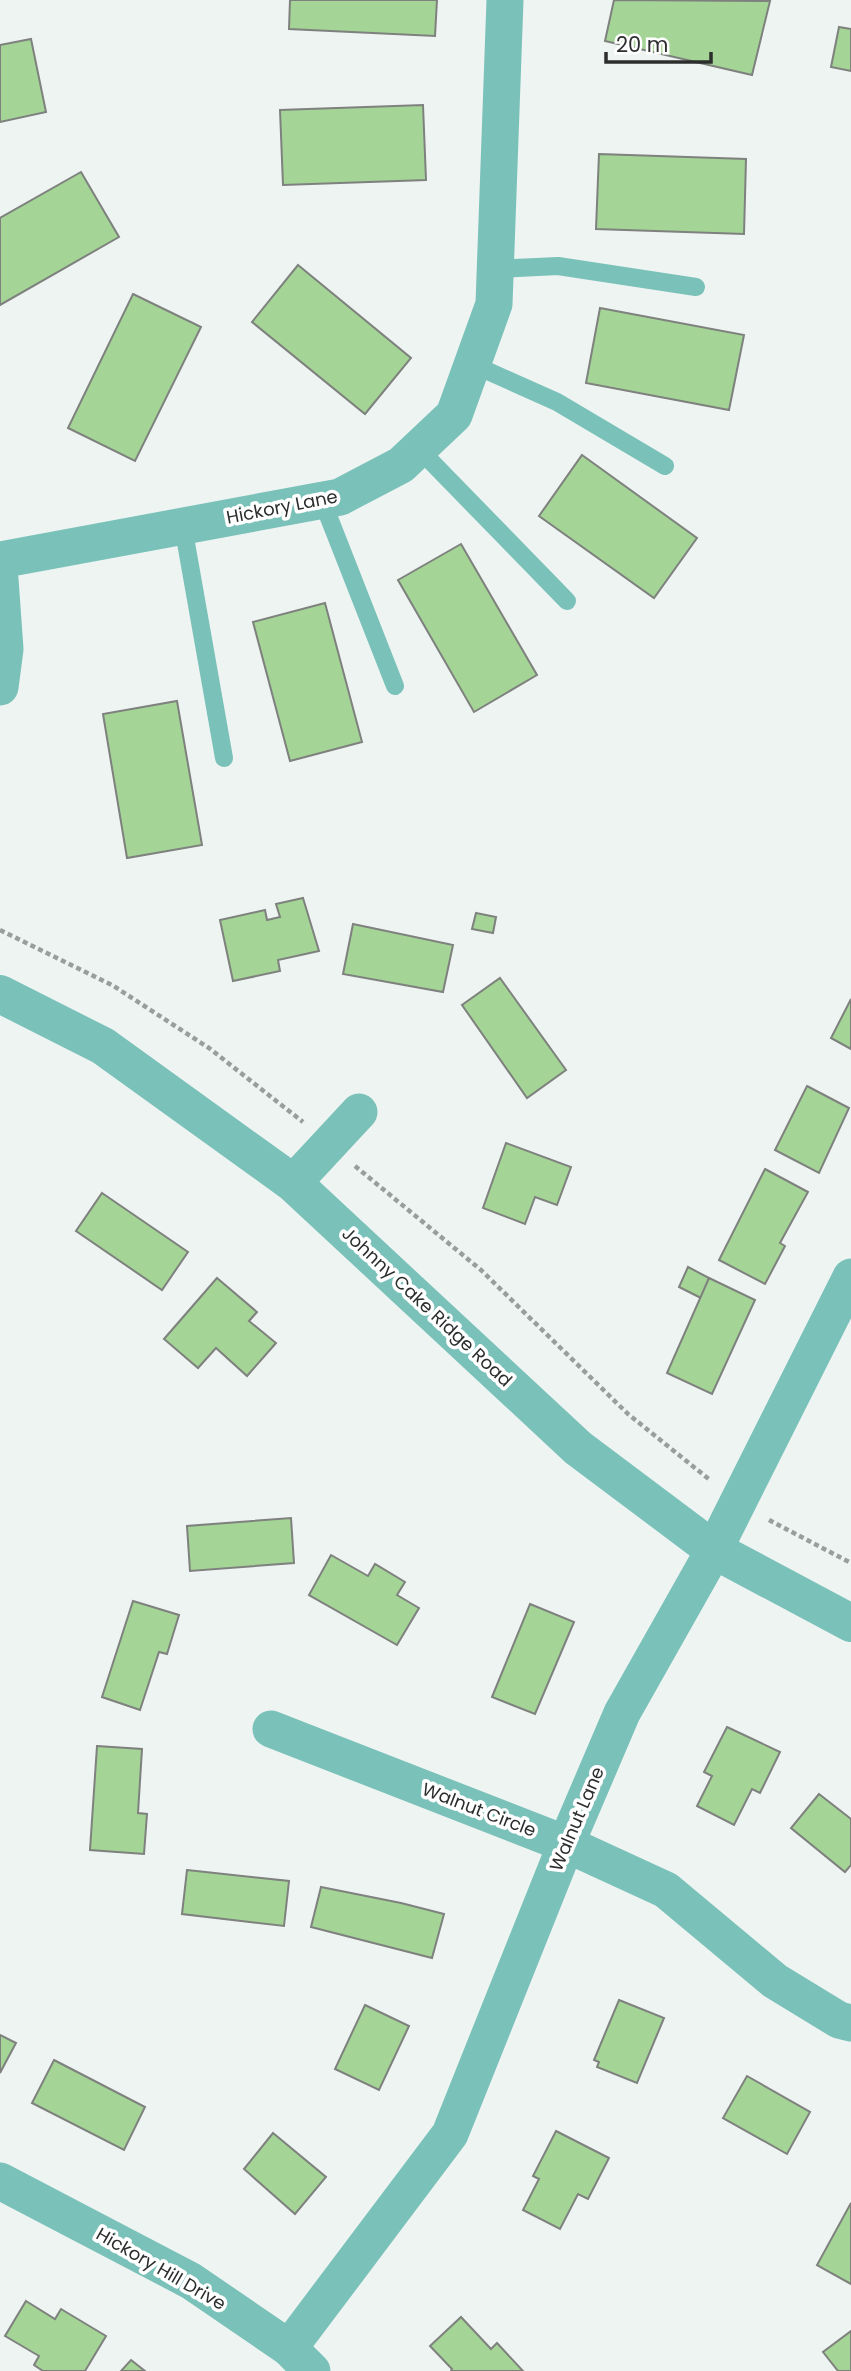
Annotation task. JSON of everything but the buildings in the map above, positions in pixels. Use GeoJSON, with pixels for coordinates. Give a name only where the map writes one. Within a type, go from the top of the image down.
{"type":"FeatureCollection","features":[{"type":"Feature","properties":{"kind":"street","name":"Hickory Lane"},"geometry":{"type":"LineString","coordinates":[[0,560],[340,497],[401,465],[454,415],[494,304],[505,0]]}},
{"type":"Feature","properties":{"kind":"street"},"geometry":{"type":"LineString","coordinates":[[0,579],[5,649],[0,687]]}},
{"type":"Feature","properties":{"kind":"street","name":"Johnny Cake Ridge Road"},"geometry":{"type":"LineString","coordinates":[[0,994],[103,1046],[293,1183],[578,1448],[714,1550],[851,1623]]}},
{"type":"Feature","properties":{"kind":"street"},"geometry":{"type":"LineString","coordinates":[[293,1183],[359,1112]]}},
{"type":"Feature","properties":{"kind":"street","name":"Walnut Lane"},"geometry":{"type":"LineString","coordinates":[[301,2359],[450,2134],[566,1844],[622,1713],[714,1550],[851,1277]]}},
{"type":"Feature","properties":{"kind":"street","name":"Walnut Circle"},"geometry":{"type":"LineString","coordinates":[[271,1729],[566,1844],[666,1890],[775,1981],[839,2020],[851,2023]]}},
{"type":"Feature","properties":{"kind":"street","name":"Hickory Hill Drive"},"geometry":{"type":"LineString","coordinates":[[0,2181],[191,2281],[301,2359]]}},
{"type":"Feature","properties":{"kind":"lane"},"geometry":{"type":"LineString","coordinates":[[495,269],[558,266],[696,287]]}},
{"type":"Feature","properties":{"kind":"lane"},"geometry":{"type":"LineString","coordinates":[[472,364],[557,402],[665,466]]}},
{"type":"Feature","properties":{"kind":"lane"},"geometry":{"type":"LineString","coordinates":[[418,448],[567,601]]}},
{"type":"Feature","properties":{"kind":"lane"},"geometry":{"type":"LineString","coordinates":[[322,500],[395,685]]}},
{"type":"Feature","properties":{"kind":"lane"},"geometry":{"type":"LineString","coordinates":[[183,526],[224,758]]}},
{"type":"Feature","properties":{"kind":"path"},"geometry":{"type":"LineString","coordinates":[[0,930],[113,985],[209,1048],[269,1093],[481,1270],[628,1414],[697,1471],[775,1524],[851,1563]]}}]}
